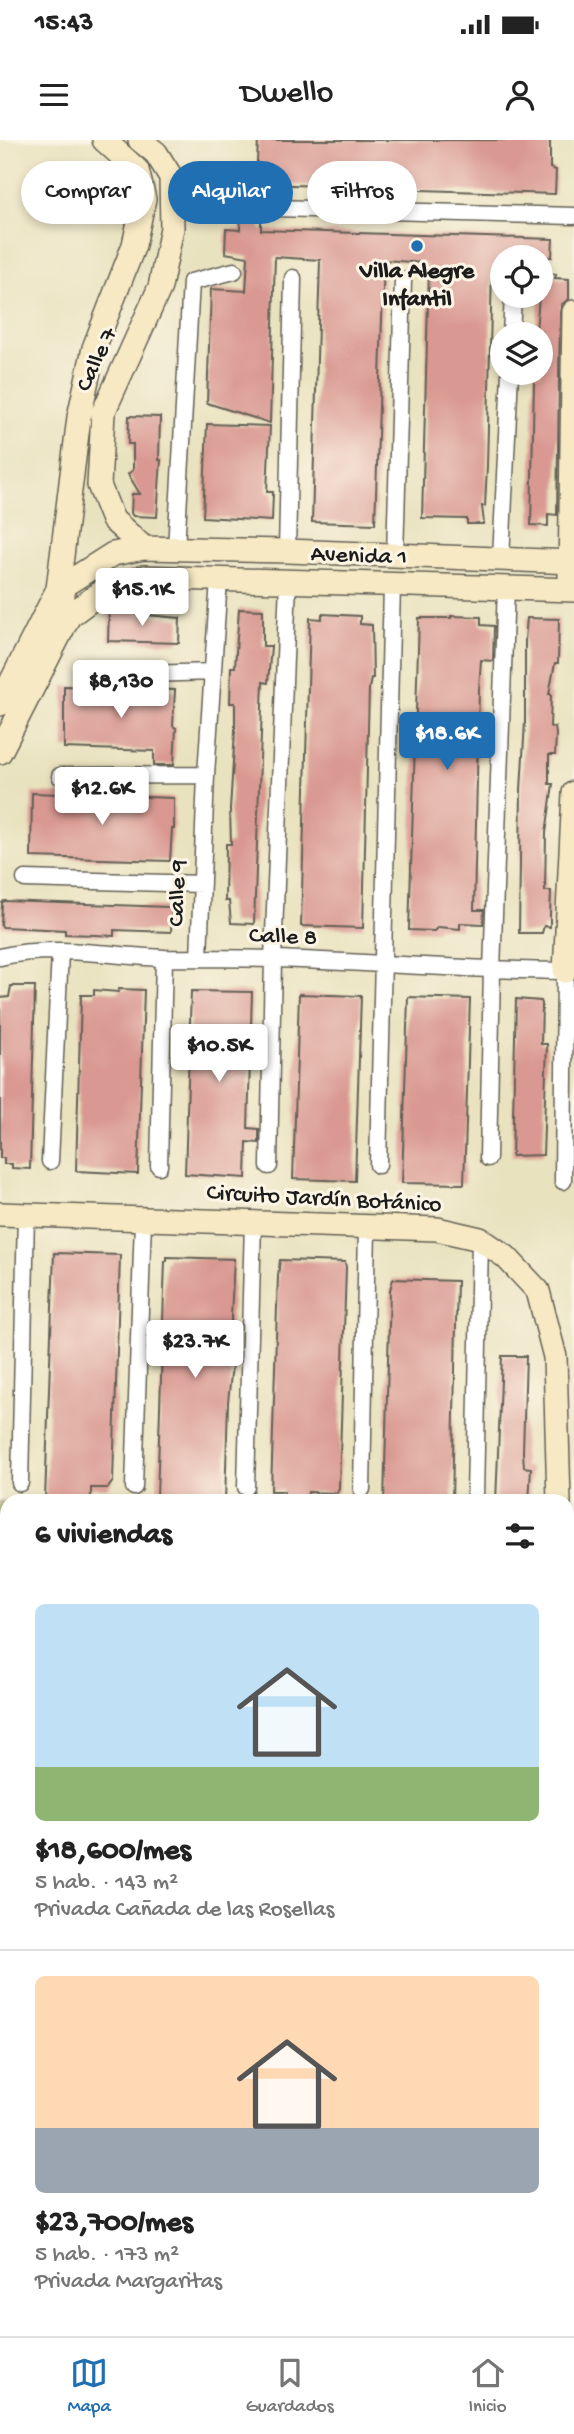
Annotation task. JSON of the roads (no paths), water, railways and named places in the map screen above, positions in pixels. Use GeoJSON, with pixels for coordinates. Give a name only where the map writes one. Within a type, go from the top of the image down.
{"type":"FeatureCollection","features":[{"type":"Feature","properties":{"kind":"street","name":"Calle 7"},"geometry":{"type":"LineString","coordinates":[[0,704],[58,589],[79,417],[94,348],[134,245],[145,199],[136,170],[104,140]]}},
{"type":"Feature","properties":{"kind":"street","name":"Calle 7"},"geometry":{"type":"LineString","coordinates":[[140,140],[156,153],[171,177],[172,228],[160,287],[103,413],[99,485],[113,520],[144,548]]}},
{"type":"Feature","properties":{"kind":"street"},"geometry":{"type":"LineString","coordinates":[[293,208],[574,216]]}},
{"type":"Feature","properties":{"kind":"street"},"geometry":{"type":"LineString","coordinates":[[176,550],[191,282],[234,271]]}},
{"type":"Feature","properties":{"kind":"street"},"geometry":{"type":"LineString","coordinates":[[287,551],[293,278]]}},
{"type":"Feature","properties":{"kind":"street"},"geometry":{"type":"LineString","coordinates":[[395,556],[403,280]]}},
{"type":"Feature","properties":{"kind":"street"},"geometry":{"type":"LineString","coordinates":[[573,595],[574,312]]}},
{"type":"Feature","properties":{"kind":"street"},"geometry":{"type":"LineString","coordinates":[[500,559],[509,385]]}},
{"type":"Feature","properties":{"kind":"street"},"geometry":{"type":"LineString","coordinates":[[0,752],[69,616],[77,610],[58,589],[113,554],[144,548]]}},
{"type":"Feature","properties":{"kind":"street","name":"Avenida 1"},"geometry":{"type":"LineString","coordinates":[[144,548],[319,551],[572,562]]}},
{"type":"Feature","properties":{"kind":"street"},"geometry":{"type":"LineString","coordinates":[[318,582],[319,551]]}},
{"type":"Feature","properties":{"kind":"street","name":"Avenida 1"},"geometry":{"type":"LineString","coordinates":[[77,610],[103,591],[143,576],[506,587],[573,595]]}},
{"type":"Feature","properties":{"kind":"street","name":"Calle 9"},"geometry":{"type":"LineString","coordinates":[[199,958],[206,775],[219,579]]}},
{"type":"Feature","properties":{"kind":"street"},"geometry":{"type":"LineString","coordinates":[[269,1166],[273,959],[288,582]]}},
{"type":"Feature","properties":{"kind":"street"},"geometry":{"type":"LineString","coordinates":[[378,1165],[392,585]]}},
{"type":"Feature","properties":{"kind":"street"},"geometry":{"type":"LineString","coordinates":[[488,1158],[506,587]]}},
{"type":"Feature","properties":{"kind":"street"},"geometry":{"type":"LineString","coordinates":[[83,676],[213,672]]}},
{"type":"Feature","properties":{"kind":"street"},"geometry":{"type":"LineString","coordinates":[[60,776],[206,775]]}},
{"type":"Feature","properties":{"kind":"street"},"geometry":{"type":"LineString","coordinates":[[563,1181],[565,971],[574,793]]}},
{"type":"Feature","properties":{"kind":"street"},"geometry":{"type":"LineString","coordinates":[[26,879],[202,884]]}},
{"type":"Feature","properties":{"kind":"street","name":"Calle 8"},"geometry":{"type":"LineString","coordinates":[[0,957],[19,952],[60,953],[565,971]]}},
{"type":"Feature","properties":{"kind":"street"},"geometry":{"type":"LineString","coordinates":[[50,1161],[60,953]]}},
{"type":"Feature","properties":{"kind":"street"},"geometry":{"type":"LineString","coordinates":[[159,1166],[164,957]]}},
{"type":"Feature","properties":{"kind":"street","name":"Circuito Jardín Botánico"},"geometry":{"type":"LineString","coordinates":[[0,1214],[438,1229],[480,1239],[506,1256],[538,1291],[555,1357],[559,1494]]}},
{"type":"Feature","properties":{"kind":"street"},"geometry":{"type":"LineString","coordinates":[[20,1483],[26,1214]]}},
{"type":"Feature","properties":{"kind":"street"},"geometry":{"type":"LineString","coordinates":[[134,1486],[143,1220]]}},
{"type":"Feature","properties":{"kind":"street"},"geometry":{"type":"LineString","coordinates":[[246,1487],[253,1222]]}},
{"type":"Feature","properties":{"kind":"street"},"geometry":{"type":"LineString","coordinates":[[362,1489],[367,1227]]}},
{"type":"Feature","properties":{"kind":"street"},"geometry":{"type":"LineString","coordinates":[[475,1494],[480,1239]]}},
{"type":"Feature","properties":{"kind":"place","name":"Villa Alegre Infantil"},"geometry":{"type":"Point","coordinates":[417,246]}}]}
